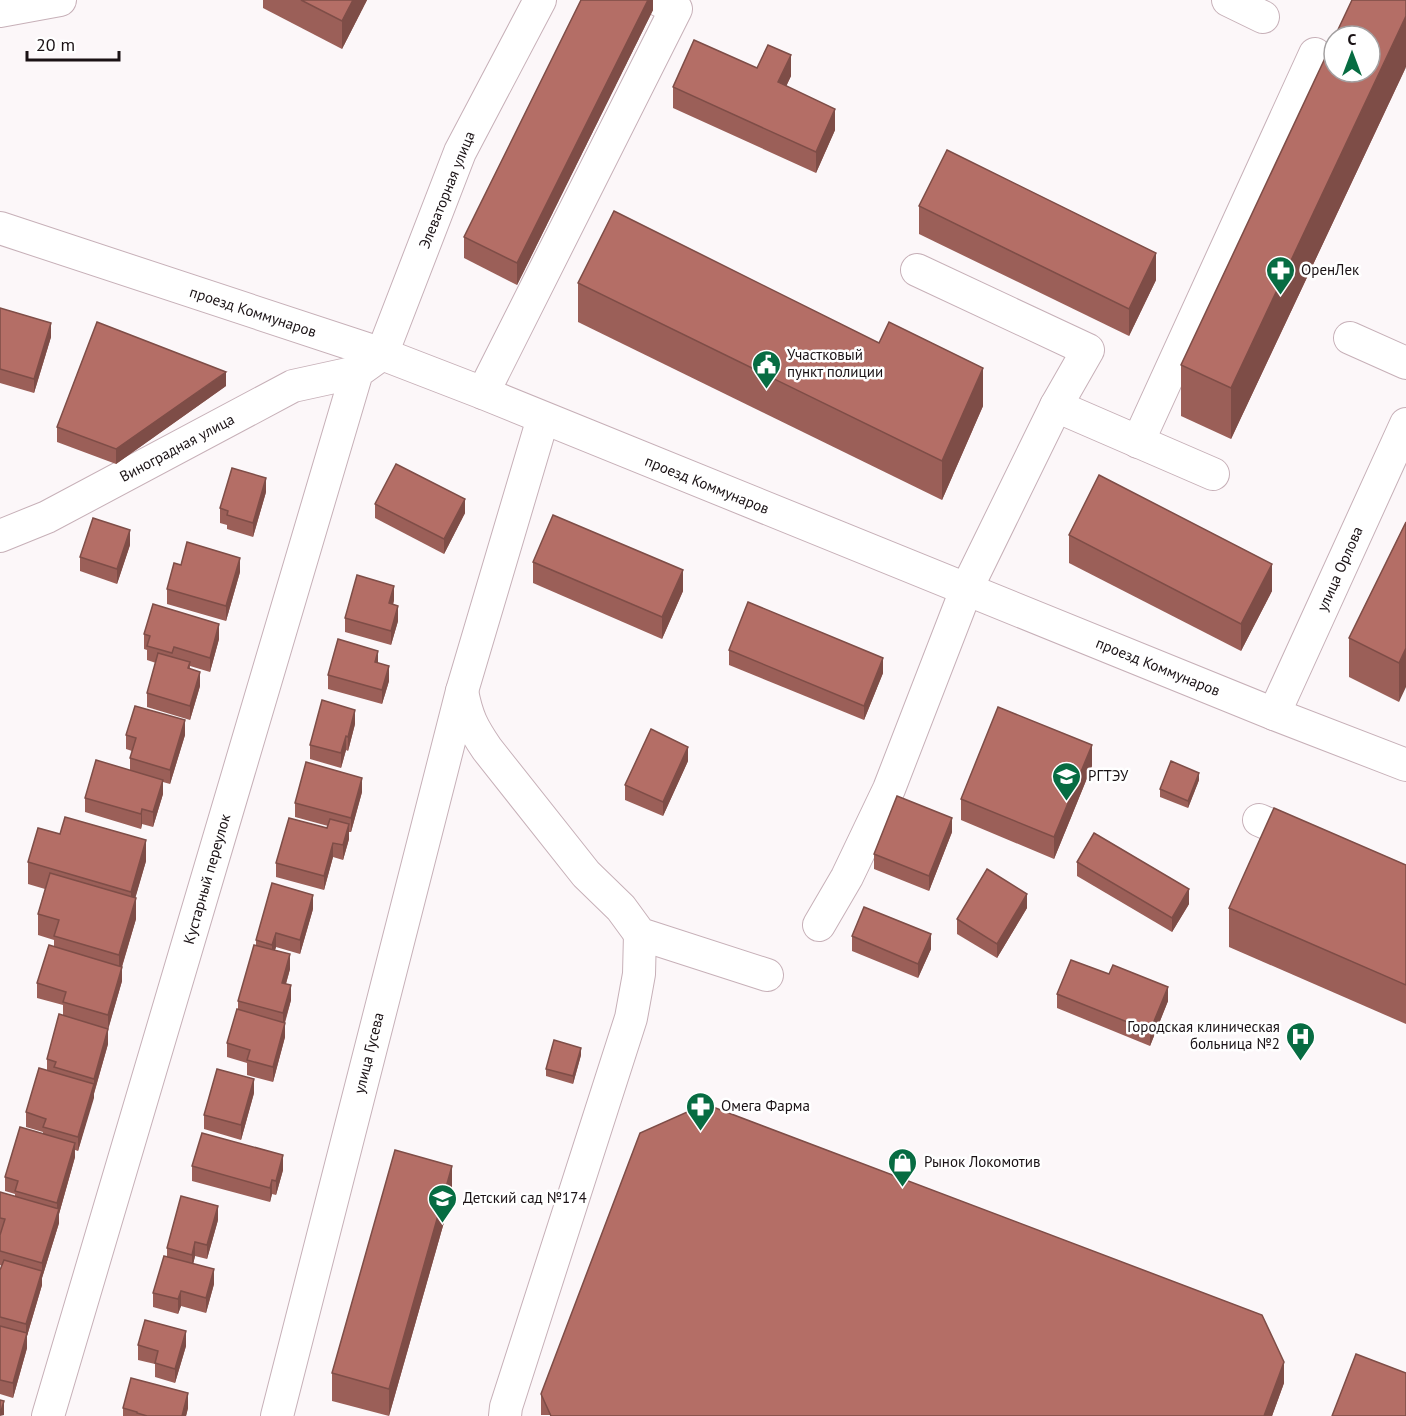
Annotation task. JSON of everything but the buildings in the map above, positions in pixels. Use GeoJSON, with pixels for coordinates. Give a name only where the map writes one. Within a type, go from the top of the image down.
{"type":"FeatureCollection","features":[{"type":"Feature","properties":{"kind":"street"},"geometry":{"type":"LineString","coordinates":[[0,11],[60,0]]}},
{"type":"Feature","properties":{"kind":"street","name":"Элеваторная улица"},"geometry":{"type":"LineString","coordinates":[[382,354],[460,152],[540,0]]}},
{"type":"Feature","properties":{"kind":"street"},"geometry":{"type":"LineString","coordinates":[[483,393],[676,9],[659,0]]}},
{"type":"Feature","properties":{"kind":"street"},"geometry":{"type":"LineString","coordinates":[[1228,0],[1263,17]]}},
{"type":"Feature","properties":{"kind":"street"},"geometry":{"type":"LineString","coordinates":[[1138,441],[1315,54]]}},
{"type":"Feature","properties":{"kind":"street","name":"проезд Коммунаров"},"geometry":{"type":"LineString","coordinates":[[0,228],[382,354],[1274,714],[1406,765]]}},
{"type":"Feature","properties":{"kind":"street"},"geometry":{"type":"LineString","coordinates":[[819,925],[847,877],[889,789],[966,590],[1056,406],[1088,350],[917,270]]}},
{"type":"Feature","properties":{"kind":"street"},"geometry":{"type":"LineString","coordinates":[[1350,338],[1406,363]]}},
{"type":"Feature","properties":{"kind":"street"},"geometry":{"type":"LineString","coordinates":[[357,372],[382,354]]}},
{"type":"Feature","properties":{"kind":"street","name":"Виноградная улица"},"geometry":{"type":"LineString","coordinates":[[0,536],[47,517],[293,386],[357,372]]}},
{"type":"Feature","properties":{"kind":"street","name":"Кустарный переулок"},"geometry":{"type":"LineString","coordinates":[[48,1416],[357,372]]}},
{"type":"Feature","properties":{"kind":"street"},"geometry":{"type":"LineString","coordinates":[[1056,406],[1213,474]]}},
{"type":"Feature","properties":{"kind":"street","name":"улица Гусева"},"geometry":{"type":"LineString","coordinates":[[277,1416],[462,691],[543,418]]}},
{"type":"Feature","properties":{"kind":"street","name":"улица Орлова"},"geometry":{"type":"LineString","coordinates":[[1274,714],[1406,424]]}},
{"type":"Feature","properties":{"kind":"street"},"geometry":{"type":"LineString","coordinates":[[462,691],[472,727],[487,749],[586,874],[621,908],[640,934],[767,975]]}},
{"type":"Feature","properties":{"kind":"street"},"geometry":{"type":"LineString","coordinates":[[1259,820],[1333,852]]}},
{"type":"Feature","properties":{"kind":"street"},"geometry":{"type":"LineString","coordinates":[[505,1416],[631,1018],[639,974],[640,934]]}},
{"type":"Feature","properties":{"kind":"place","name":"ОренЛек"},"geometry":{"type":"Point","coordinates":[1280,296]}},
{"type":"Feature","properties":{"kind":"place","name":"Участковый пункт полиции"},"geometry":{"type":"Point","coordinates":[766,390]}},
{"type":"Feature","properties":{"kind":"place","name":"РГТЭУ"},"geometry":{"type":"Point","coordinates":[1067,802]}},
{"type":"Feature","properties":{"kind":"place","name":"Городская клиническая больница №2"},"geometry":{"type":"Point","coordinates":[1301,1062]}},
{"type":"Feature","properties":{"kind":"place","name":"Омега Фарма"},"geometry":{"type":"Point","coordinates":[700,1132]}},
{"type":"Feature","properties":{"kind":"place","name":"Рынок Локомотив"},"geometry":{"type":"Point","coordinates":[903,1188]}},
{"type":"Feature","properties":{"kind":"place","name":"Детский сад №174"},"geometry":{"type":"Point","coordinates":[442,1224]}}]}
